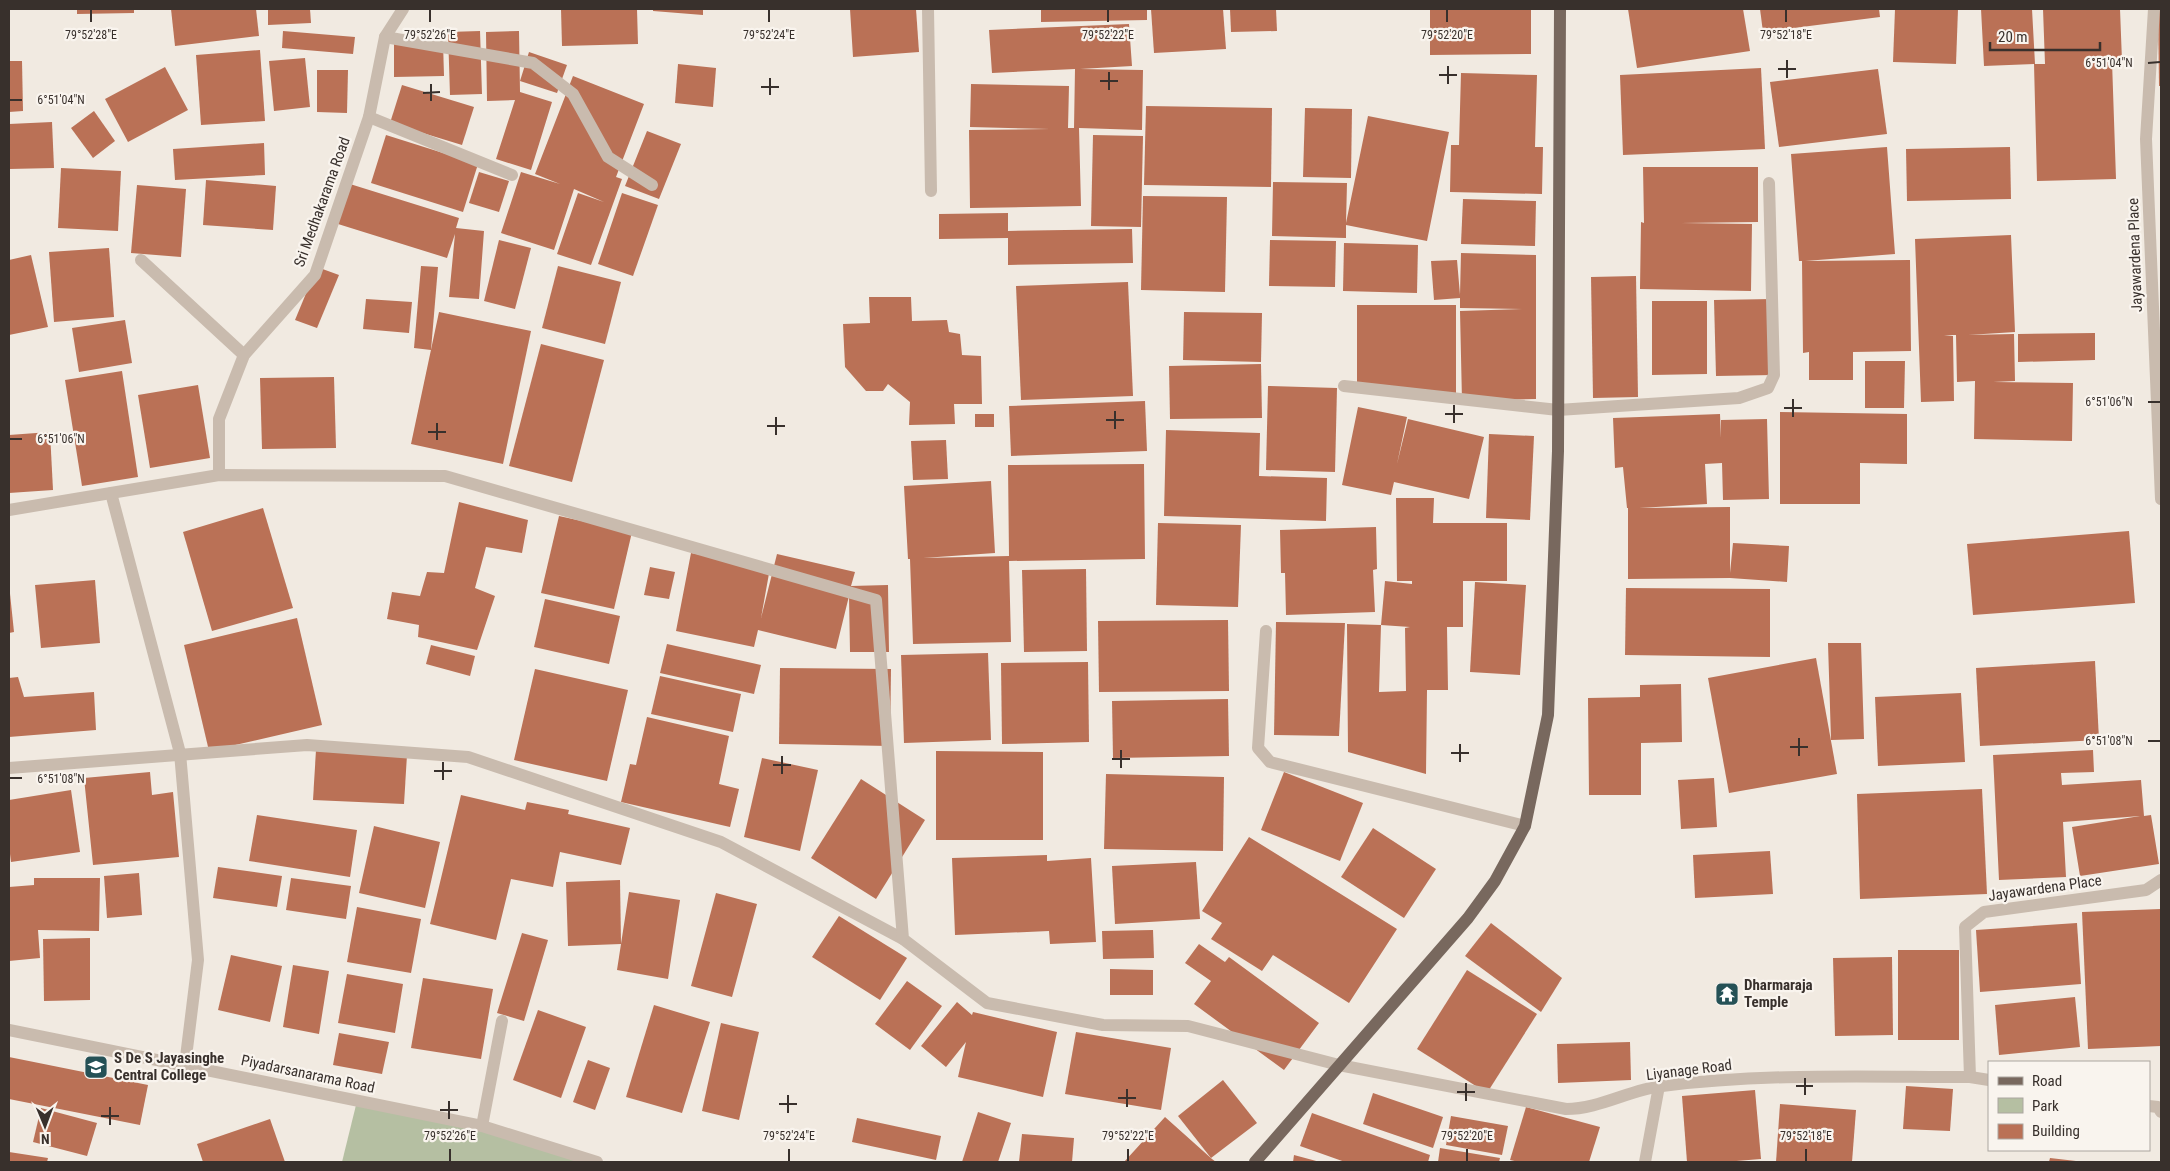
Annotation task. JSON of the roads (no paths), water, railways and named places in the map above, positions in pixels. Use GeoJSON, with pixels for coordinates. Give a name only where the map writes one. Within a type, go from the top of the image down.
{"type":"FeatureCollection","features":[{"type":"Feature","properties":{"kind":"main road"},"geometry":{"type":"LineString","coordinates":[[1254,1162],[1468,918],[1495,880],[1525,826],[1548,715],[1558,451],[1560,9]]}},
{"type":"Feature","properties":{"kind":"street","name":"Sri Medhakarama Road"},"geometry":{"type":"LineString","coordinates":[[219,475],[219,419],[244,355],[315,275],[369,118],[384,37],[403,9]]}},
{"type":"Feature","properties":{"kind":"street"},"geometry":{"type":"LineString","coordinates":[[928,9],[931,191]]}},
{"type":"Feature","properties":{"kind":"street","name":"Jayawardena Place"},"geometry":{"type":"LineString","coordinates":[[2154,9],[2146,139],[2156,242],[2161,499]]}},
{"type":"Feature","properties":{"kind":"street"},"geometry":{"type":"LineString","coordinates":[[384,37],[533,63],[574,94],[608,157],[652,185]]}},
{"type":"Feature","properties":{"kind":"street"},"geometry":{"type":"LineString","coordinates":[[369,118],[512,175]]}},
{"type":"Feature","properties":{"kind":"street"},"geometry":{"type":"LineString","coordinates":[[1344,386],[1558,410],[1739,398],[1768,388],[1774,375],[1769,183]]}},
{"type":"Feature","properties":{"kind":"street"},"geometry":{"type":"LineString","coordinates":[[141,260],[244,355]]}},
{"type":"Feature","properties":{"kind":"street"},"geometry":{"type":"LineString","coordinates":[[9,510],[137,487],[219,475],[445,476],[876,600],[903,939]]}},
{"type":"Feature","properties":{"kind":"street"},"geometry":{"type":"LineString","coordinates":[[110,493],[180,753],[198,960],[185,1065]]}},
{"type":"Feature","properties":{"kind":"street"},"geometry":{"type":"LineString","coordinates":[[1266,631],[1258,748],[1270,762],[1525,826]]}},
{"type":"Feature","properties":{"kind":"street","name":"Liyanage Road"},"geometry":{"type":"LineString","coordinates":[[9,768],[180,753],[306,745],[468,757],[721,842],[903,939],[987,1003],[1104,1025],[1188,1026],[1339,1065],[1566,1110],[1580,1109],[1659,1086],[1773,1076],[1970,1077],[1988,1080]]}},
{"type":"Feature","properties":{"kind":"street","name":"Jayawardena Place"},"geometry":{"type":"LineString","coordinates":[[1970,1077],[1965,927],[1984,912],[2146,890],[2161,880]]}},
{"type":"Feature","properties":{"kind":"street"},"geometry":{"type":"LineString","coordinates":[[482,1126],[502,1021]]}},
{"type":"Feature","properties":{"kind":"street","name":"Piyadarsanarama Road"},"geometry":{"type":"LineString","coordinates":[[9,1030],[482,1126],[597,1162]]}},
{"type":"Feature","properties":{"kind":"street"},"geometry":{"type":"LineString","coordinates":[[1645,1162],[1659,1086]]}},
{"type":"Feature","properties":{"kind":"street"},"geometry":{"type":"LineString","coordinates":[[2150,1106],[2158,1107],[2161,1112]]}},
{"type":"Feature","properties":{"kind":"place","name":"Dharmaraja Temple"},"geometry":{"type":"Point","coordinates":[1727,994]}},
{"type":"Feature","properties":{"kind":"place","name":"S De S Jayasinghe Central College"},"geometry":{"type":"Point","coordinates":[96,1067]}}]}
